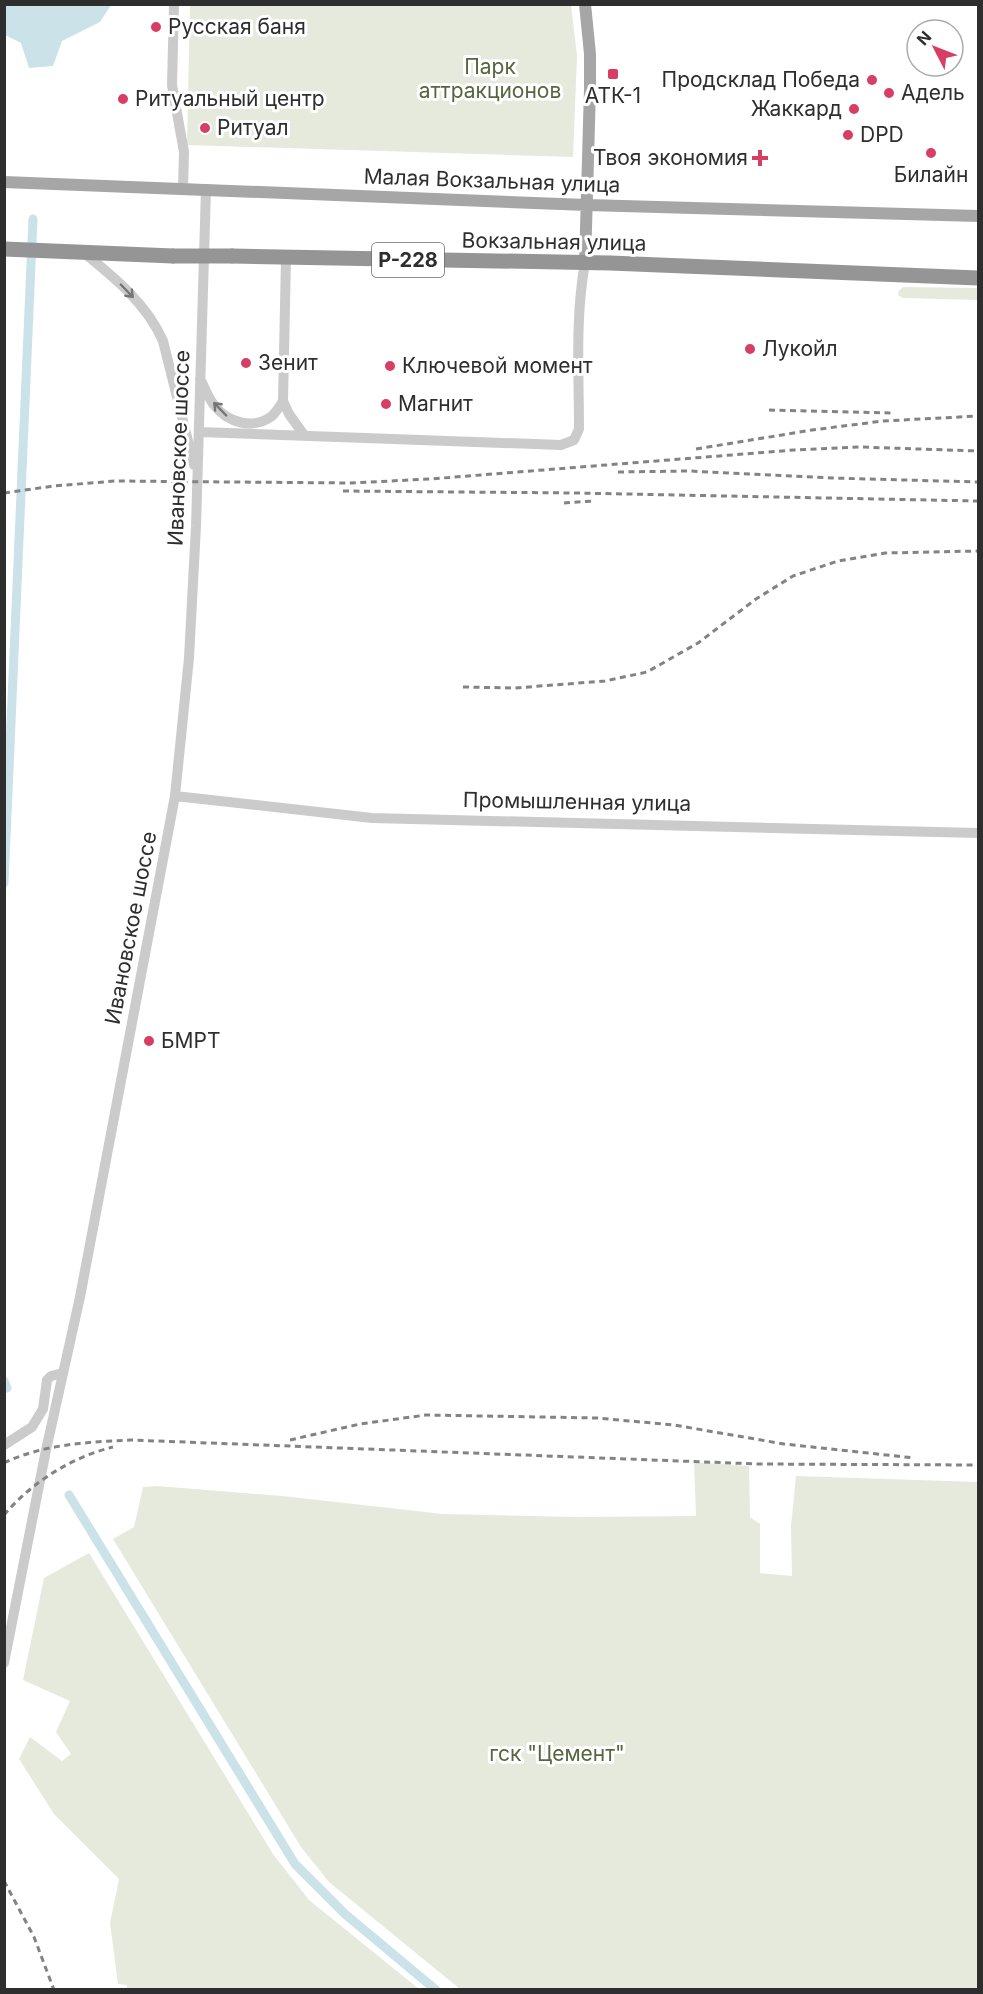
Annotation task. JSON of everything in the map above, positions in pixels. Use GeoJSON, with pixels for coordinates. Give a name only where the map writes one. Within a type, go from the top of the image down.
{"type":"FeatureCollection","features":[{"type":"Feature","properties":{"kind":"highway","name":"Вокзальная улица"},"geometry":{"type":"LineString","coordinates":[[4,249],[286,258],[585,263],[978,278]]}},
{"type":"Feature","properties":{"kind":"main road"},"geometry":{"type":"LineString","coordinates":[[585,4],[590,70],[585,263]]}},
{"type":"Feature","properties":{"kind":"main road","name":"Малая Вокзальная улица"},"geometry":{"type":"LineString","coordinates":[[4,182],[587,205],[978,216]]}},
{"type":"Feature","properties":{"kind":"street"},"geometry":{"type":"LineString","coordinates":[[174,4],[172,85],[184,152],[183,189]]}},
{"type":"Feature","properties":{"kind":"street","name":"Ивановское шоссе"},"geometry":{"type":"LineString","coordinates":[[4,1663],[88,1254],[175,796],[189,658],[199,432],[206,189]]}},
{"type":"Feature","properties":{"kind":"street"},"geometry":{"type":"LineString","coordinates":[[83,252],[126,289],[157,327],[163,340],[197,475]]}},
{"type":"Feature","properties":{"kind":"street"},"geometry":{"type":"LineString","coordinates":[[286,258],[283,401],[292,419],[304,435]]}},
{"type":"Feature","properties":{"kind":"street"},"geometry":{"type":"LineString","coordinates":[[199,432],[561,445],[574,440],[579,429],[581,280],[585,263]]}},
{"type":"Feature","properties":{"kind":"street"},"geometry":{"type":"LineString","coordinates":[[200,379],[214,405],[226,416],[243,424],[258,423],[273,415],[283,401]]}},
{"type":"Feature","properties":{"kind":"street","name":"Промышленная улица"},"geometry":{"type":"LineString","coordinates":[[175,796],[372,818],[978,833]]}},
{"type":"Feature","properties":{"kind":"street"},"geometry":{"type":"LineString","coordinates":[[4,1445],[32,1427],[43,1409],[47,1380],[51,1376],[63,1373]]}},
{"type":"Feature","properties":{"kind":"green space","name":"Парк аттракционов"},"geometry":{"type":"Polygon","coordinates":[[[190,5],[571,5],[577,56],[573,157],[187,145],[190,5]]]}},
{"type":"Feature","properties":{"kind":"green space"},"geometry":{"type":"Polygon","coordinates":[[[903,287],[978,288],[978,300],[903,298],[898,292],[903,287]]]}},
{"type":"Feature","properties":{"kind":"green space","name":"гск \"Цемент\""},"geometry":{"type":"Polygon","coordinates":[[[694,1462],[749,1466],[750,1517],[760,1524],[760,1573],[792,1576],[791,1526],[796,1476],[978,1482],[978,1989],[460,1989],[329,1882],[301,1847],[113,1539],[134,1527],[143,1487],[157,1486],[282,1496],[443,1514],[577,1517],[696,1516],[694,1462]]]}},
{"type":"Feature","properties":{"kind":"green space"},"geometry":{"type":"Polygon","coordinates":[[[89,1553],[273,1854],[309,1900],[419,1989],[127,1990],[127,1985],[118,1984],[110,1923],[119,1879],[54,1814],[19,1759],[30,1737],[62,1761],[71,1754],[56,1732],[70,1701],[23,1680],[44,1578],[89,1553]]]}},
{"type":"Feature","properties":{"kind":"water"},"geometry":{"type":"Polygon","coordinates":[[[4,5],[111,5],[100,22],[62,41],[53,66],[29,68],[21,43],[5,35],[4,5]]]}},
{"type":"Feature","properties":{"kind":"waterway"},"geometry":{"type":"LineString","coordinates":[[4,883],[33,219]]}},
{"type":"Feature","properties":{"kind":"waterway"},"geometry":{"type":"LineString","coordinates":[[4,1381],[7,1388]]}},
{"type":"Feature","properties":{"kind":"waterway"},"geometry":{"type":"LineString","coordinates":[[69,1495],[295,1864],[345,1914],[436,1990]]}},
{"type":"Feature","properties":{"kind":"railway"},"geometry":{"type":"LineString","coordinates":[[769,410],[892,413]]}},
{"type":"Feature","properties":{"kind":"railway"},"geometry":{"type":"LineString","coordinates":[[696,449],[883,421],[978,416]]}},
{"type":"Feature","properties":{"kind":"railway"},"geometry":{"type":"LineString","coordinates":[[4,493],[115,481],[350,483],[430,479],[794,450],[860,447],[978,451]]}},
{"type":"Feature","properties":{"kind":"railway"},"geometry":{"type":"LineString","coordinates":[[618,472],[689,471],[978,482]]}},
{"type":"Feature","properties":{"kind":"railway"},"geometry":{"type":"LineString","coordinates":[[343,491],[978,501]]}},
{"type":"Feature","properties":{"kind":"railway"},"geometry":{"type":"LineString","coordinates":[[564,503],[593,501]]}},
{"type":"Feature","properties":{"kind":"railway"},"geometry":{"type":"LineString","coordinates":[[463,687],[515,688],[605,681],[647,672],[698,643],[756,599],[793,576],[838,561],[885,553],[978,551]]}},
{"type":"Feature","properties":{"kind":"railway"},"geometry":{"type":"LineString","coordinates":[[290,1440],[360,1424],[426,1415],[597,1418],[674,1425],[784,1444],[914,1458]]}},
{"type":"Feature","properties":{"kind":"railway"},"geometry":{"type":"LineString","coordinates":[[4,1463],[50,1448],[131,1440],[758,1464],[978,1465]]}},
{"type":"Feature","properties":{"kind":"railway"},"geometry":{"type":"LineString","coordinates":[[4,1515],[27,1492],[54,1472],[83,1457],[113,1447]]}},
{"type":"Feature","properties":{"kind":"railway"},"geometry":{"type":"LineString","coordinates":[[4,1881],[34,1937],[54,1990]]}},
{"type":"Feature","properties":{"kind":"place","name":"Русская баня"},"geometry":{"type":"Point","coordinates":[156,27]}},
{"type":"Feature","properties":{"kind":"place","name":"АТК-1"},"geometry":{"type":"Point","coordinates":[613,74]}},
{"type":"Feature","properties":{"kind":"place","name":"Продсклад Победа"},"geometry":{"type":"Point","coordinates":[872,80]}},
{"type":"Feature","properties":{"kind":"place","name":"Адель"},"geometry":{"type":"Point","coordinates":[889,93]}},
{"type":"Feature","properties":{"kind":"place","name":"Ритуальный центр"},"geometry":{"type":"Point","coordinates":[123,99]}},
{"type":"Feature","properties":{"kind":"place","name":"Жаккард"},"geometry":{"type":"Point","coordinates":[854,109]}},
{"type":"Feature","properties":{"kind":"place","name":"Ритуал"},"geometry":{"type":"Point","coordinates":[205,128]}},
{"type":"Feature","properties":{"kind":"place","name":"DPD"},"geometry":{"type":"Point","coordinates":[848,135]}},
{"type":"Feature","properties":{"kind":"place","name":"Билайн"},"geometry":{"type":"Point","coordinates":[931,153]}},
{"type":"Feature","properties":{"kind":"place","name":"Твоя экономия"},"geometry":{"type":"Point","coordinates":[760,158]}},
{"type":"Feature","properties":{"kind":"place","name":"Лукойл"},"geometry":{"type":"Point","coordinates":[750,349]}},
{"type":"Feature","properties":{"kind":"place","name":"Зенит"},"geometry":{"type":"Point","coordinates":[246,363]}},
{"type":"Feature","properties":{"kind":"place","name":"Ключевой момент"},"geometry":{"type":"Point","coordinates":[390,366]}},
{"type":"Feature","properties":{"kind":"place","name":"Магнит"},"geometry":{"type":"Point","coordinates":[386,404]}},
{"type":"Feature","properties":{"kind":"place","name":"БМРТ"},"geometry":{"type":"Point","coordinates":[149,1041]}}]}
